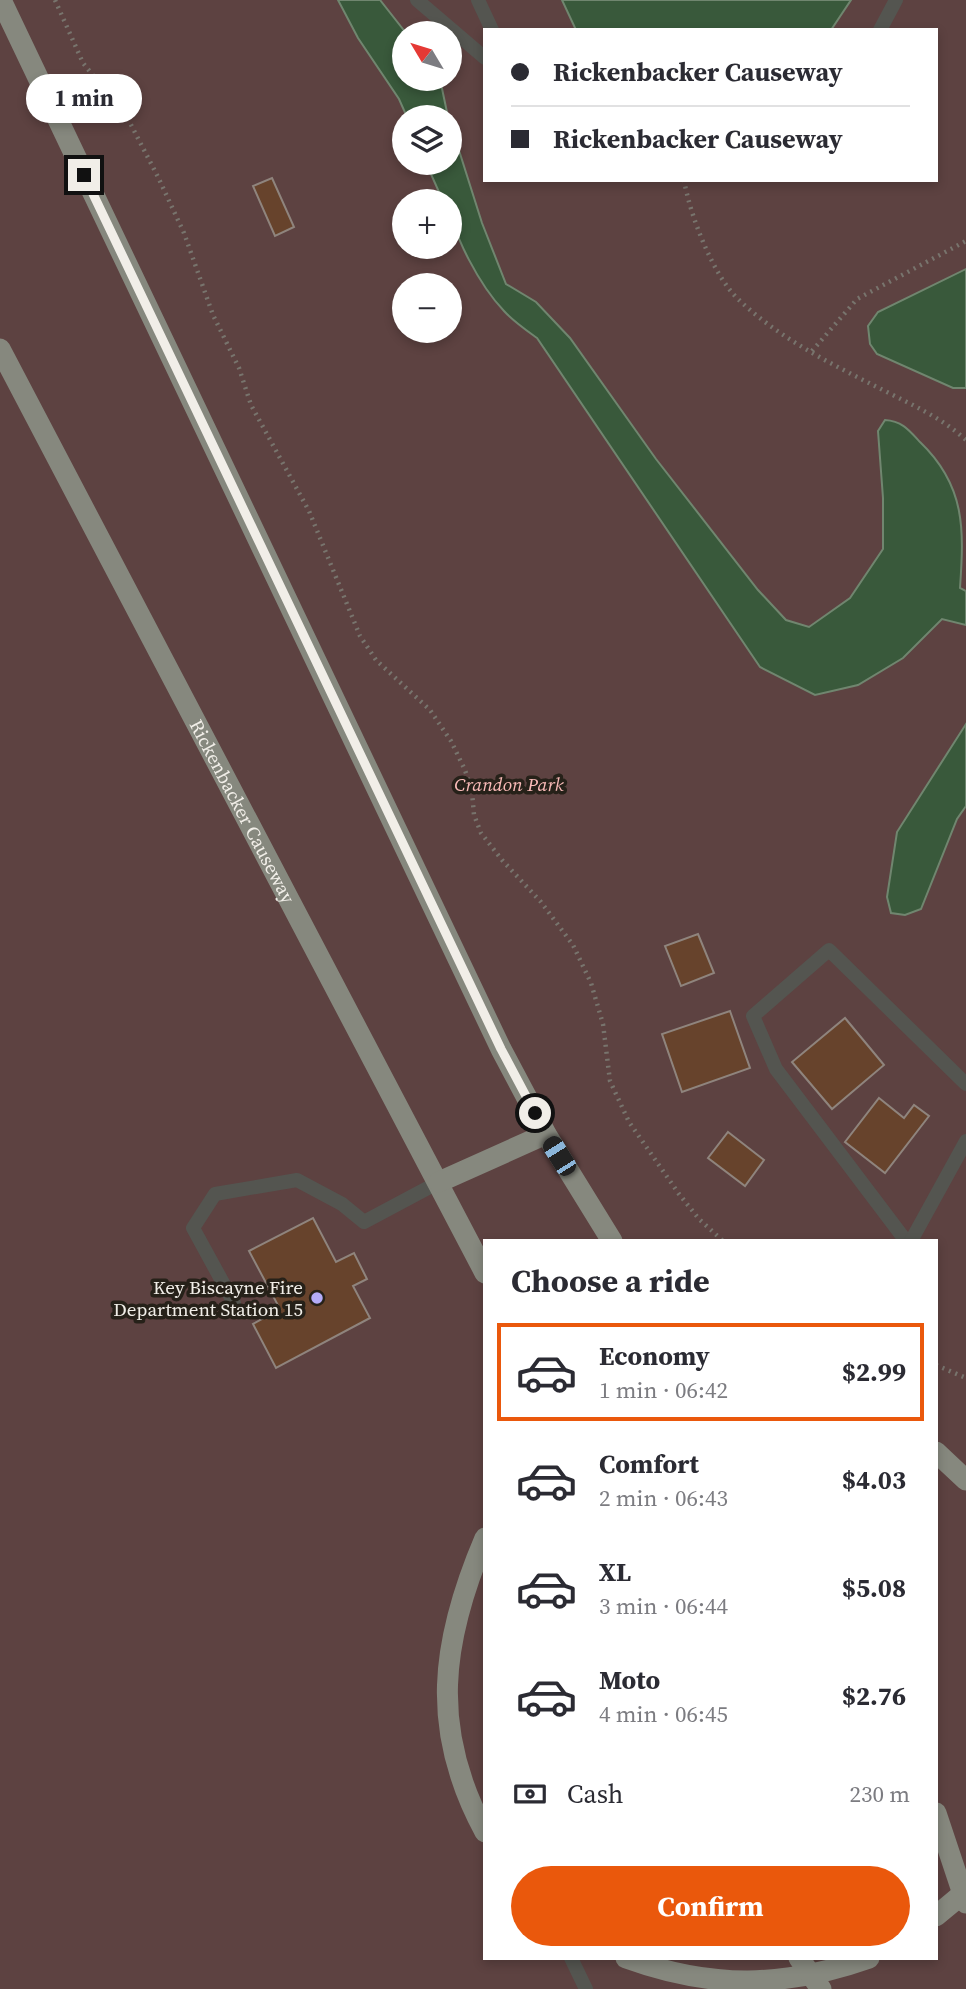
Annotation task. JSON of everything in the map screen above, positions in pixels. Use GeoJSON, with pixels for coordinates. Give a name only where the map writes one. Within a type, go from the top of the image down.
{"type":"FeatureCollection","features":[{"type":"Feature","properties":{"kind":"main road"},"geometry":{"type":"LineString","coordinates":[[1,0],[501,1049],[546,1134],[611,1239]]}},
{"type":"Feature","properties":{"kind":"main road","name":"Rickenbacker Causeway"},"geometry":{"type":"LineString","coordinates":[[0,349],[483,1269]]}},
{"type":"Feature","properties":{"kind":"main road"},"geometry":{"type":"LineString","coordinates":[[439,1182],[546,1134]]}},
{"type":"Feature","properties":{"kind":"main road"},"geometry":{"type":"LineString","coordinates":[[938,1454],[966,1480]]}},
{"type":"Feature","properties":{"kind":"main road"},"geometry":{"type":"LineString","coordinates":[[483,1543],[466,1584],[457,1617],[445,1693],[455,1757],[469,1800],[483,1828]]}},
{"type":"Feature","properties":{"kind":"main road"},"geometry":{"type":"LineString","coordinates":[[938,1819],[965,1896],[938,1915]]}},
{"type":"Feature","properties":{"kind":"main road"},"geometry":{"type":"LineString","coordinates":[[632,1960],[684,1976],[746,1986],[782,1982],[862,1960]]}},
{"type":"Feature","properties":{"kind":"lane"},"geometry":{"type":"LineString","coordinates":[[417,0],[483,56]]}},
{"type":"Feature","properties":{"kind":"lane"},"geometry":{"type":"LineString","coordinates":[[881,28],[896,0]]}},
{"type":"Feature","properties":{"kind":"lane"},"geometry":{"type":"LineString","coordinates":[[484,3],[491,28]]}},
{"type":"Feature","properties":{"kind":"lane"},"geometry":{"type":"LineString","coordinates":[[907,1239],[776,1069],[754,1016],[829,950],[966,1084]]}},
{"type":"Feature","properties":{"kind":"lane"},"geometry":{"type":"LineString","coordinates":[[910,1239],[966,1141]]}},
{"type":"Feature","properties":{"kind":"lane"},"geometry":{"type":"LineString","coordinates":[[234,1303],[193,1228],[215,1194],[297,1180],[342,1204],[364,1222],[439,1182]]}},
{"type":"Feature","properties":{"kind":"lane"},"geometry":{"type":"LineString","coordinates":[[572,1960],[586,1989]]}},
{"type":"Feature","properties":{"kind":"path"},"geometry":{"type":"LineString","coordinates":[[55,0],[83,63],[128,119],[158,177],[184,233],[213,316],[239,368],[251,405],[309,511],[360,636],[376,660],[430,710],[451,741],[465,770],[474,815],[481,833],[541,902],[573,945],[591,983],[603,1024],[610,1081],[629,1122],[679,1194],[699,1219],[721,1239]]}},
{"type":"Feature","properties":{"kind":"path"},"geometry":{"type":"LineString","coordinates":[[684,182],[688,202],[709,255],[737,299],[785,336],[947,423],[966,440]]}},
{"type":"Feature","properties":{"kind":"path"},"geometry":{"type":"LineString","coordinates":[[812,351],[857,299],[966,241]]}},
{"type":"Feature","properties":{"kind":"path"},"geometry":{"type":"LineString","coordinates":[[938,1366],[966,1378]]}},
{"type":"Feature","properties":{"kind":"green space","name":"Crandon Park"},"geometry":{"type":"Polygon","coordinates":[[[0,0],[966,0],[966,1989],[0,1989],[0,0]]]}},
{"type":"Feature","properties":{"kind":"shaded area"},"geometry":{"type":"Polygon","coordinates":[[[338,0],[380,0],[397,21],[392,21],[392,89],[358,38],[338,0]]]}},
{"type":"Feature","properties":{"kind":"shaded area"},"geometry":{"type":"Polygon","coordinates":[[[562,0],[851,0],[832,28],[575,28],[562,0]]]}},
{"type":"Feature","properties":{"kind":"shaded area"},"geometry":{"type":"Polygon","coordinates":[[[394,91],[443,91],[445,105],[402,105],[394,91]]]}},
{"type":"Feature","properties":{"kind":"shaded area"},"geometry":{"type":"Polygon","coordinates":[[[462,160],[482,223],[506,284],[536,302],[570,338],[656,459],[758,590],[786,620],[809,627],[850,598],[883,549],[883,498],[878,431],[885,420],[905,427],[935,459],[954,492],[961,528],[960,588],[966,591],[966,625],[942,619],[903,658],[858,685],[815,695],[760,667],[537,338],[504,311],[477,275],[462,246],[462,189],[438,189],[431,175],[462,175],[462,160]]]}},
{"type":"Feature","properties":{"kind":"shaded area"},"geometry":{"type":"Polygon","coordinates":[[[966,269],[966,388],[953,388],[877,354],[870,344],[868,326],[878,312],[966,269]]]}},
{"type":"Feature","properties":{"kind":"shaded area"},"geometry":{"type":"Polygon","coordinates":[[[966,724],[966,806],[957,819],[921,909],[905,915],[891,913],[887,897],[897,832],[966,724]]]}},
{"type":"Feature","properties":{"kind":"building"},"geometry":{"type":"Polygon","coordinates":[[[272,178],[294,227],[275,236],[253,186],[272,178]]]}},
{"type":"Feature","properties":{"kind":"building"},"geometry":{"type":"Polygon","coordinates":[[[698,934],[714,973],[681,986],[665,946],[698,934]]]}},
{"type":"Feature","properties":{"kind":"building"},"geometry":{"type":"Polygon","coordinates":[[[730,1011],[750,1068],[682,1092],[662,1034],[730,1011]]]}},
{"type":"Feature","properties":{"kind":"building"},"geometry":{"type":"Polygon","coordinates":[[[845,1018],[884,1065],[832,1109],[792,1062],[845,1018]]]}},
{"type":"Feature","properties":{"kind":"building"},"geometry":{"type":"Polygon","coordinates":[[[879,1098],[904,1118],[914,1105],[929,1116],[885,1173],[845,1142],[879,1098]]]}},
{"type":"Feature","properties":{"kind":"building"},"geometry":{"type":"Polygon","coordinates":[[[728,1132],[764,1160],[745,1186],[708,1158],[728,1132]]]}},
{"type":"Feature","properties":{"kind":"building","name":"Key Biscayne Fire Department Station 15"},"geometry":{"type":"Polygon","coordinates":[[[313,1218],[336,1262],[354,1253],[367,1279],[353,1286],[370,1318],[276,1368],[253,1324],[280,1309],[249,1251],[313,1218]]]}},
{"type":"Feature","properties":{"kind":"place","name":"Key Biscayne Fire Department Station 15"},"geometry":{"type":"Point","coordinates":[317,1298]}},
{"type":"Feature","properties":{"kind":"route"},"geometry":{"type":"LineString","coordinates":[[84,175],[501,1049],[535,1113]]}}]}
